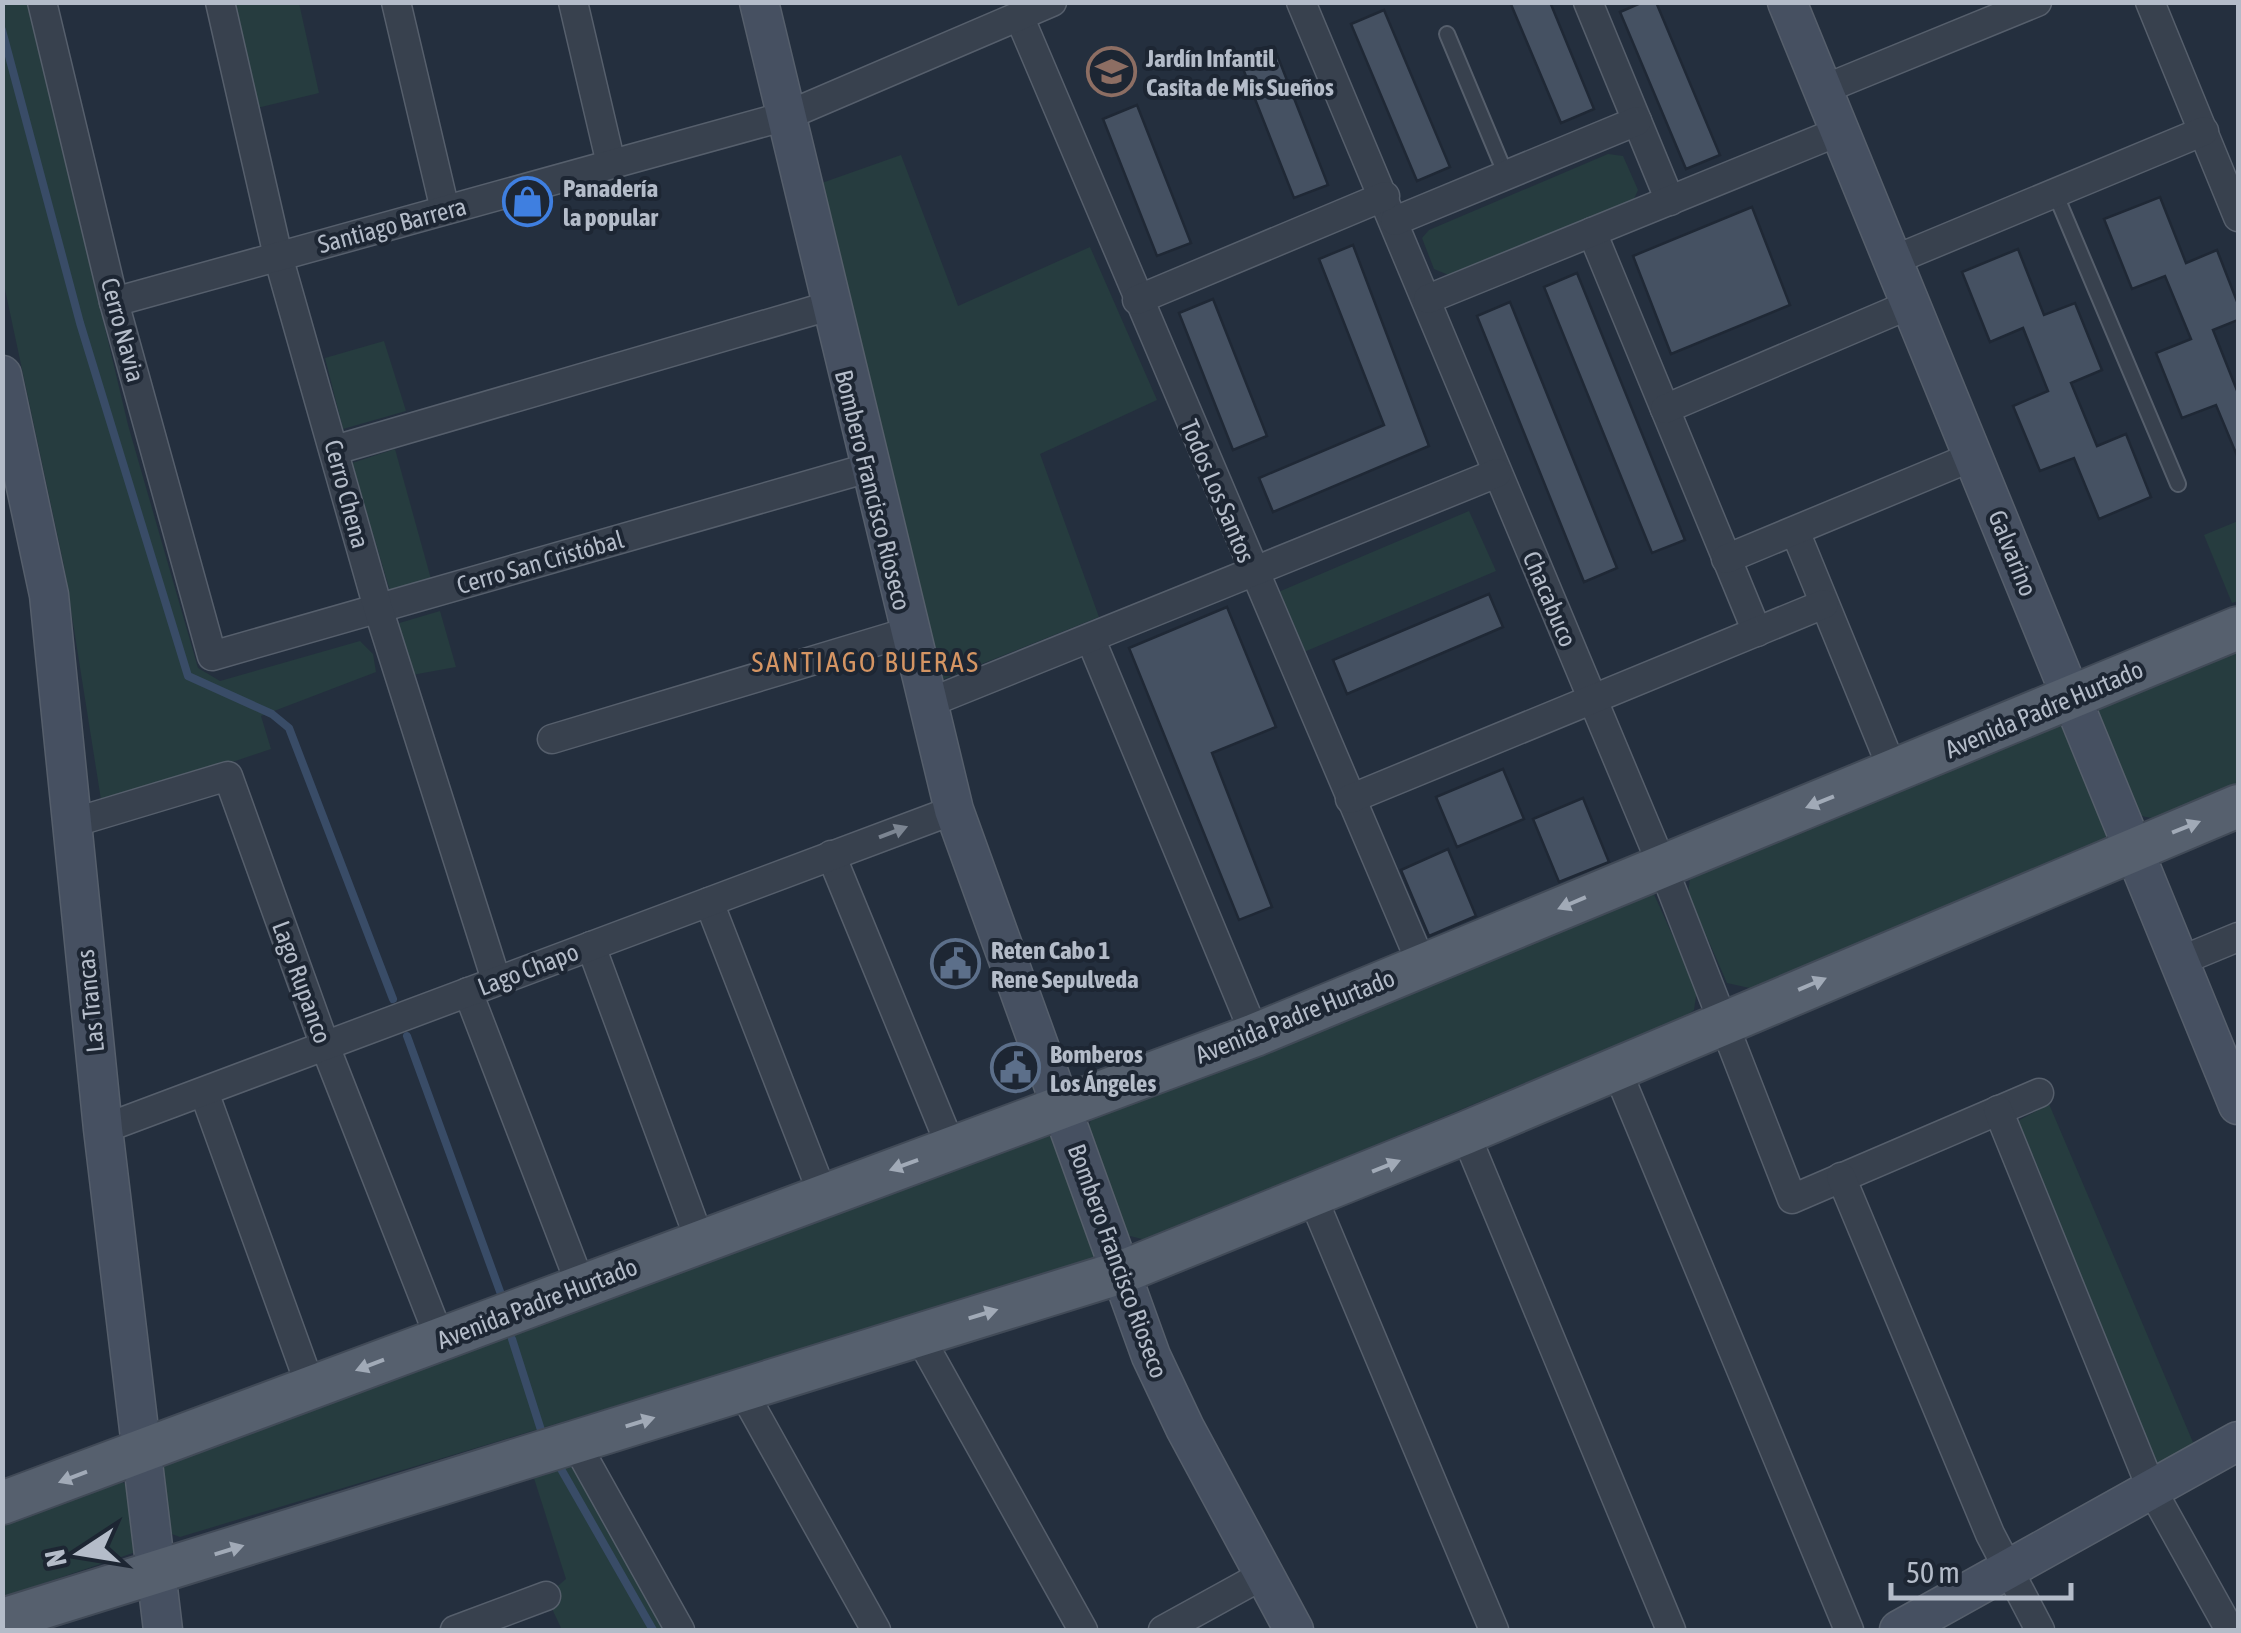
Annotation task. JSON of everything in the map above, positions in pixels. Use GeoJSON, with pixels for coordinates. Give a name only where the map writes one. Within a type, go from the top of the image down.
{"type":"FeatureCollection","features":[{"type":"Feature","properties":{"kind":"main road","name":"Avenida Padre Hurtado"},"geometry":{"type":"LineString","coordinates":[[2,1504],[1255,1035],[2238,628]]}},
{"type":"Feature","properties":{"kind":"main road"},"geometry":{"type":"LineString","coordinates":[[2,1620],[1122,1272],[1465,1133],[2238,806]]}},
{"type":"Feature","properties":{"kind":"street","name":"Cerro Navia"},"geometry":{"type":"LineString","coordinates":[[42,2],[114,302],[212,656]]}},
{"type":"Feature","properties":{"kind":"street","name":"Cerro Chena"},"geometry":{"type":"LineString","coordinates":[[220,2],[278,256],[378,608],[496,980]]}},
{"type":"Feature","properties":{"kind":"street"},"geometry":{"type":"LineString","coordinates":[[396,2],[445,210]]}},
{"type":"Feature","properties":{"kind":"street"},"geometry":{"type":"LineString","coordinates":[[573,2],[611,164]]}},
{"type":"Feature","properties":{"kind":"street","name":"Bombero Francisco Rioseco"},"geometry":{"type":"LineString","coordinates":[[759,2],[868,468],[954,810],[1168,1395],[1294,1630]]}},
{"type":"Feature","properties":{"kind":"street","name":"Santiago Barrera"},"geometry":{"type":"LineString","coordinates":[[114,302],[786,116],[1006,14],[1052,2]]}},
{"type":"Feature","properties":{"kind":"street","name":"Chacabuco"},"geometry":{"type":"LineString","coordinates":[[1301,2],[1662,866],[1792,1199],[1841,1178]]}},
{"type":"Feature","properties":{"kind":"street"},"geometry":{"type":"LineString","coordinates":[[1588,2],[1670,201]]}},
{"type":"Feature","properties":{"kind":"street","name":"Galvarino"},"geometry":{"type":"LineString","coordinates":[[1787,2],[2238,1105]]}},
{"type":"Feature","properties":{"kind":"street"},"geometry":{"type":"LineString","coordinates":[[1822,90],[2037,2]]}},
{"type":"Feature","properties":{"kind":"street"},"geometry":{"type":"LineString","coordinates":[[2150,2],[2238,216]]}},
{"type":"Feature","properties":{"kind":"street","name":"Todos Los Santos"},"geometry":{"type":"LineString","coordinates":[[1006,14],[1137,300],[1422,965]]}},
{"type":"Feature","properties":{"kind":"street"},"geometry":{"type":"LineString","coordinates":[[1137,300],[1390,208],[1506,175],[1637,120]]}},
{"type":"Feature","properties":{"kind":"street"},"geometry":{"type":"LineString","coordinates":[[1428,299],[1840,131]]}},
{"type":"Feature","properties":{"kind":"street"},"geometry":{"type":"LineString","coordinates":[[1894,260],[2204,131]]}},
{"type":"Feature","properties":{"kind":"street"},"geometry":{"type":"LineString","coordinates":[[1592,232],[1757,632]]}},
{"type":"Feature","properties":{"kind":"street"},"geometry":{"type":"LineString","coordinates":[[1665,409],[1912,304]]}},
{"type":"Feature","properties":{"kind":"street"},"geometry":{"type":"LineString","coordinates":[[335,450],[829,306]]}},
{"type":"Feature","properties":{"kind":"street","name":"Las Trancas"},"geometry":{"type":"LineString","coordinates":[[2,374],[49,595],[103,1130],[162,1630]]}},
{"type":"Feature","properties":{"kind":"street"},"geometry":{"type":"LineString","coordinates":[[1726,559],[1974,456]]}},
{"type":"Feature","properties":{"kind":"street","name":"Cerro San Cristóbal"},"geometry":{"type":"LineString","coordinates":[[212,656],[868,468]]}},
{"type":"Feature","properties":{"kind":"street"},"geometry":{"type":"LineString","coordinates":[[926,704],[1497,473]]}},
{"type":"Feature","properties":{"kind":"street"},"geometry":{"type":"LineString","coordinates":[[1795,532],[1894,773]]}},
{"type":"Feature","properties":{"kind":"street"},"geometry":{"type":"LineString","coordinates":[[1350,799],[1824,604]]}},
{"type":"Feature","properties":{"kind":"street"},"geometry":{"type":"LineString","coordinates":[[552,739],[908,632]]}},
{"type":"Feature","properties":{"kind":"street"},"geometry":{"type":"LineString","coordinates":[[1091,640],[1255,1035]]}},
{"type":"Feature","properties":{"kind":"street","name":"Lago Rupanco"},"geometry":{"type":"LineString","coordinates":[[72,823],[228,776],[325,1046],[440,1339]]}},
{"type":"Feature","properties":{"kind":"street","name":"Lago Chapo"},"geometry":{"type":"LineString","coordinates":[[103,1130],[954,810]]}},
{"type":"Feature","properties":{"kind":"street"},"geometry":{"type":"LineString","coordinates":[[832,856],[950,1148]]}},
{"type":"Feature","properties":{"kind":"street"},"geometry":{"type":"LineString","coordinates":[[709,902],[823,1195]]}},
{"type":"Feature","properties":{"kind":"street"},"geometry":{"type":"LineString","coordinates":[[2180,961],[2238,937]]}},
{"type":"Feature","properties":{"kind":"street"},"geometry":{"type":"LineString","coordinates":[[591,946],[700,1241]]}},
{"type":"Feature","properties":{"kind":"street"},"geometry":{"type":"LineString","coordinates":[[468,992],[581,1286]]}},
{"type":"Feature","properties":{"kind":"street"},"geometry":{"type":"LineString","coordinates":[[1616,1068],[1850,1630]]}},
{"type":"Feature","properties":{"kind":"street"},"geometry":{"type":"LineString","coordinates":[[204,1092],[311,1388]]}},
{"type":"Feature","properties":{"kind":"street"},"geometry":{"type":"LineString","coordinates":[[2039,1093],[1841,1178],[2007,1571],[2040,1630]]}},
{"type":"Feature","properties":{"kind":"street"},"geometry":{"type":"LineString","coordinates":[[1998,1110],[2152,1490],[2230,1630]]}},
{"type":"Feature","properties":{"kind":"street"},"geometry":{"type":"LineString","coordinates":[[1465,1133],[1671,1630]]}},
{"type":"Feature","properties":{"kind":"street"},"geometry":{"type":"LineString","coordinates":[[1312,1196],[1494,1630]]}},
{"type":"Feature","properties":{"kind":"street"},"geometry":{"type":"LineString","coordinates":[[918,1334],[1082,1630]]}},
{"type":"Feature","properties":{"kind":"street"},"geometry":{"type":"LineString","coordinates":[[742,1390],[876,1630]]}},
{"type":"Feature","properties":{"kind":"street"},"geometry":{"type":"LineString","coordinates":[[1899,1630],[2238,1441]]}},
{"type":"Feature","properties":{"kind":"street"},"geometry":{"type":"LineString","coordinates":[[576,1442],[680,1630]]}},
{"type":"Feature","properties":{"kind":"street"},"geometry":{"type":"LineString","coordinates":[[1164,1630],[1263,1575]]}},
{"type":"Feature","properties":{"kind":"street"},"geometry":{"type":"LineString","coordinates":[[455,1630],[546,1596]]}},
{"type":"Feature","properties":{"kind":"lane"},"geometry":{"type":"LineString","coordinates":[[1446,34],[1506,175]]}},
{"type":"Feature","properties":{"kind":"lane"},"geometry":{"type":"LineString","coordinates":[[2055,192],[2178,484]]}},
{"type":"Feature","properties":{"kind":"green space"},"geometry":{"type":"Polygon","coordinates":[[[2,3],[28,3],[128,425],[198,668],[220,681],[360,641],[373,654],[376,672],[261,716],[271,749],[102,806],[64,566],[3,280],[2,3]]]}},
{"type":"Feature","properties":{"kind":"green space"},"geometry":{"type":"Polygon","coordinates":[[[233,3],[299,3],[319,93],[257,108],[233,3]]]}},
{"type":"Feature","properties":{"kind":"green space"},"geometry":{"type":"Polygon","coordinates":[[[1608,154],[1623,156],[1638,190],[1634,199],[1451,276],[1434,269],[1422,238],[1429,230],[1608,154]]]}},
{"type":"Feature","properties":{"kind":"green space"},"geometry":{"type":"Polygon","coordinates":[[[901,155],[958,306],[1090,247],[1157,400],[1040,454],[1099,617],[939,681],[816,185],[901,155]]]}},
{"type":"Feature","properties":{"kind":"green space"},"geometry":{"type":"Polygon","coordinates":[[[384,341],[406,411],[343,429],[325,358],[384,341]]]}},
{"type":"Feature","properties":{"kind":"green space"},"geometry":{"type":"Polygon","coordinates":[[[395,449],[431,579],[390,591],[352,463],[395,449]]]}},
{"type":"Feature","properties":{"kind":"green space"},"geometry":{"type":"Polygon","coordinates":[[[1469,511],[1496,571],[1304,652],[1276,593],[1469,511]]]}},
{"type":"Feature","properties":{"kind":"green space"},"geometry":{"type":"Polygon","coordinates":[[[2238,521],[2238,601],[2232,603],[2204,535],[2238,521]]]}},
{"type":"Feature","properties":{"kind":"green space"},"geometry":{"type":"Polygon","coordinates":[[[440,611],[456,667],[412,675],[396,624],[440,611]]]}},
{"type":"Feature","properties":{"kind":"green space"},"geometry":{"type":"Polygon","coordinates":[[[2238,641],[2238,789],[2172,816],[2146,817],[2134,812],[2097,712],[2102,701],[2238,641]]]}},
{"type":"Feature","properties":{"kind":"green space"},"geometry":{"type":"Polygon","coordinates":[[[2062,722],[2110,827],[2104,841],[1754,989],[1727,983],[1688,894],[1691,870],[2062,722]]]}},
{"type":"Feature","properties":{"kind":"green space"},"geometry":{"type":"Polygon","coordinates":[[[1653,892],[1697,990],[1694,1010],[1684,1017],[1146,1240],[1126,1235],[1085,1136],[1093,1114],[1653,892]]]}},
{"type":"Feature","properties":{"kind":"green space"},"geometry":{"type":"Polygon","coordinates":[[[2049,1104],[2195,1447],[2155,1475],[2014,1123],[2049,1104]]]}},
{"type":"Feature","properties":{"kind":"green space"},"geometry":{"type":"Polygon","coordinates":[[[1056,1132],[1096,1255],[1087,1264],[180,1537],[166,1532],[160,1464],[1056,1132]]]}},
{"type":"Feature","properties":{"kind":"green space"},"geometry":{"type":"Polygon","coordinates":[[[572,1460],[667,1630],[562,1630],[546,1596],[566,1579],[533,1475],[572,1460]]]}},
{"type":"Feature","properties":{"kind":"green space"},"geometry":{"type":"Polygon","coordinates":[[[116,1478],[128,1486],[137,1547],[133,1553],[3,1597],[3,1514],[116,1478]]]}},
{"type":"Feature","properties":{"kind":"building"},"geometry":{"type":"Polygon","coordinates":[[[1510,2],[1550,2],[1594,109],[1561,123],[1510,2]]]}},
{"type":"Feature","properties":{"kind":"building"},"geometry":{"type":"Polygon","coordinates":[[[1643,2],[1656,2],[1720,155],[1686,169],[1620,12],[1643,2]]]}},
{"type":"Feature","properties":{"kind":"building"},"geometry":{"type":"Polygon","coordinates":[[[1384,10],[1450,167],[1417,181],[1351,24],[1384,10]]]}},
{"type":"Feature","properties":{"kind":"building"},"geometry":{"type":"Polygon","coordinates":[[[1274,47],[1328,185],[1294,198],[1240,61],[1274,47]]]}},
{"type":"Feature","properties":{"kind":"building"},"geometry":{"type":"Polygon","coordinates":[[[1137,105],[1191,243],[1157,256],[1103,119],[1137,105]]]}},
{"type":"Feature","properties":{"kind":"building"},"geometry":{"type":"Polygon","coordinates":[[[2160,197],[2186,263],[2217,250],[2238,304],[2238,320],[2213,330],[2238,393],[2238,458],[2216,405],[2182,418],[2156,353],[2191,339],[2165,276],[2132,289],[2104,219],[2160,197]]]}},
{"type":"Feature","properties":{"kind":"building"},"geometry":{"type":"Polygon","coordinates":[[[1752,207],[1790,305],[1671,354],[1633,256],[1752,207]]]}},
{"type":"Feature","properties":{"kind":"building"},"geometry":{"type":"Polygon","coordinates":[[[1353,245],[1429,446],[1273,512],[1259,478],[1384,425],[1319,259],[1353,245]]]}},
{"type":"Feature","properties":{"kind":"building"},"geometry":{"type":"Polygon","coordinates":[[[2018,249],[2044,315],[2075,303],[2102,370],[2071,383],[2097,446],[2126,434],[2151,497],[2099,519],[2074,458],[2040,471],[2013,406],[2048,391],[2023,328],[1990,342],[1962,272],[2018,249]]]}},
{"type":"Feature","properties":{"kind":"building"},"geometry":{"type":"Polygon","coordinates":[[[1577,273],[1685,540],[1652,553],[1544,287],[1577,273]]]}},
{"type":"Feature","properties":{"kind":"building"},"geometry":{"type":"Polygon","coordinates":[[[1213,299],[1267,436],[1233,450],[1179,313],[1213,299]]]}},
{"type":"Feature","properties":{"kind":"building"},"geometry":{"type":"Polygon","coordinates":[[[1510,302],[1617,568],[1584,582],[1477,316],[1510,302]]]}},
{"type":"Feature","properties":{"kind":"building"},"geometry":{"type":"Polygon","coordinates":[[[1489,594],[1503,627],[1347,694],[1333,660],[1489,594]]]}},
{"type":"Feature","properties":{"kind":"building"},"geometry":{"type":"Polygon","coordinates":[[[1227,607],[1276,727],[1212,753],[1272,907],[1239,920],[1129,648],[1227,607]]]}},
{"type":"Feature","properties":{"kind":"building"},"geometry":{"type":"Polygon","coordinates":[[[1503,769],[1524,819],[1457,847],[1436,797],[1503,769]]]}},
{"type":"Feature","properties":{"kind":"building"},"geometry":{"type":"Polygon","coordinates":[[[1583,798],[1609,862],[1559,882],[1533,819],[1583,798]]]}},
{"type":"Feature","properties":{"kind":"building"},"geometry":{"type":"Polygon","coordinates":[[[1448,849],[1476,916],[1429,936],[1401,870],[1448,849]]]}},
{"type":"Feature","properties":{"kind":"waterway"},"geometry":{"type":"LineString","coordinates":[[2,30],[80,323],[188,676],[272,714],[289,728],[393,999]]}},
{"type":"Feature","properties":{"kind":"waterway"},"geometry":{"type":"LineString","coordinates":[[407,1036],[502,1297]]}},
{"type":"Feature","properties":{"kind":"waterway"},"geometry":{"type":"LineString","coordinates":[[512,1339],[541,1430]]}},
{"type":"Feature","properties":{"kind":"waterway"},"geometry":{"type":"LineString","coordinates":[[561,1469],[653,1630]]}},
{"type":"Feature","properties":{"kind":"place","name":"Jardín Infantil Casita de Mis Sueños"},"geometry":{"type":"Point","coordinates":[1111,72]}},
{"type":"Feature","properties":{"kind":"place","name":"Panadería la popular"},"geometry":{"type":"Point","coordinates":[528,202]}},
{"type":"Feature","properties":{"kind":"place","name":"Reten Cabo 1 Rene Sepulveda"},"geometry":{"type":"Point","coordinates":[956,964]}},
{"type":"Feature","properties":{"kind":"place","name":"Bomberos Los Ángeles"},"geometry":{"type":"Point","coordinates":[1015,1068]}},
{"type":"Feature","properties":{"kind":"district","name":"SANTIAGO BUERAS"},"geometry":{"type":"Point","coordinates":[866,662]}}]}
